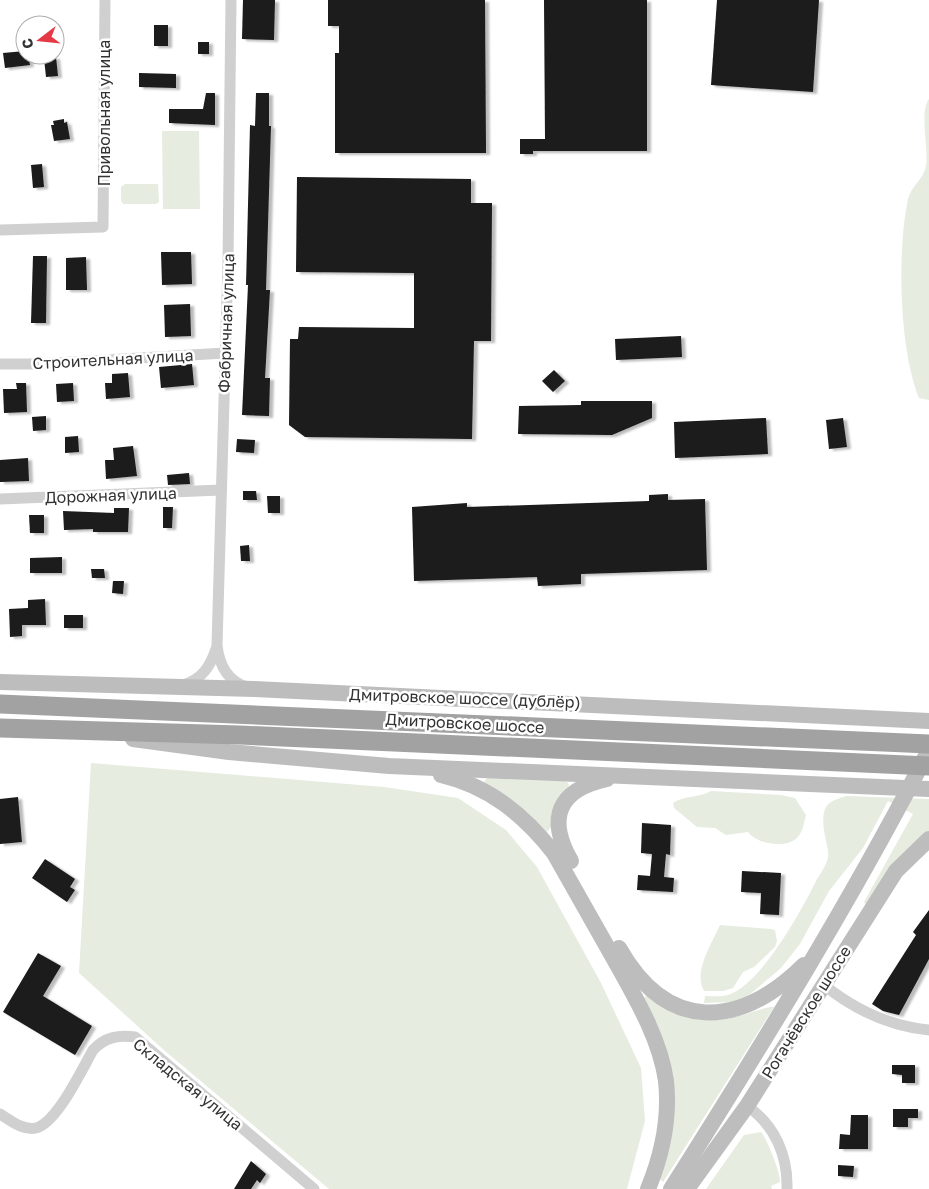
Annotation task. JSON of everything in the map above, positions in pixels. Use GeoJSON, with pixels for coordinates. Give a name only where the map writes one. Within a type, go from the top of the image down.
{"type":"FeatureCollection","features":[{"type":"Feature","properties":{"kind":"highway","name":"Дмитровское шоссе"},"geometry":{"type":"LineString","coordinates":[[0,704],[929,744]]}},
{"type":"Feature","properties":{"kind":"highway","name":"Дмитровское шоссе"},"geometry":{"type":"LineString","coordinates":[[0,728],[250,736],[929,766]]}},
{"type":"Feature","properties":{"kind":"main road","name":"Дмитровское шоссе (дублёр)"},"geometry":{"type":"LineString","coordinates":[[0,682],[254,689],[929,722]]}},
{"type":"Feature","properties":{"kind":"main road"},"geometry":{"type":"LineString","coordinates":[[68,731],[229,752],[390,766],[929,789]]}},
{"type":"Feature","properties":{"kind":"main road"},"geometry":{"type":"LineString","coordinates":[[671,1189],[776,1024],[897,812],[929,750]]}},
{"type":"Feature","properties":{"kind":"main road"},"geometry":{"type":"LineString","coordinates":[[390,766],[464,781],[498,798],[515,810],[554,853],[640,1009],[660,1056],[666,1088],[666,1127],[660,1155],[648,1189]]}},
{"type":"Feature","properties":{"kind":"main road"},"geometry":{"type":"LineString","coordinates":[[628,776],[605,779],[578,790],[564,804],[560,812],[558,825],[562,846],[627,962],[644,984],[659,997],[682,1009],[710,1013],[726,1012],[747,1006],[766,995],[788,980],[818,951]]}},
{"type":"Feature","properties":{"kind":"main road","name":"Рогачёвское шоссе"},"geometry":{"type":"LineString","coordinates":[[687,1189],[747,1106],[896,872],[929,839]]}},
{"type":"Feature","properties":{"kind":"street","name":"Привольная улица"},"geometry":{"type":"LineString","coordinates":[[0,230],[103,227],[105,0]]}},
{"type":"Feature","properties":{"kind":"street","name":"Фабричная улица"},"geometry":{"type":"LineString","coordinates":[[231,0],[225,354],[217,645],[218,659],[223,669],[240,685],[254,689]]}},
{"type":"Feature","properties":{"kind":"street","name":"Строительная улица"},"geometry":{"type":"LineString","coordinates":[[0,364],[37,364],[225,354]]}},
{"type":"Feature","properties":{"kind":"street","name":"Дорожная улица"},"geometry":{"type":"LineString","coordinates":[[0,499],[221,490]]}},
{"type":"Feature","properties":{"kind":"street","name":"Фабричная улица"},"geometry":{"type":"LineString","coordinates":[[176,687],[192,682],[208,669],[217,645]]}},
{"type":"Feature","properties":{"kind":"street"},"geometry":{"type":"LineString","coordinates":[[824,986],[844,1002],[875,1018],[929,1030]]}},
{"type":"Feature","properties":{"kind":"street","name":"Складская улица"},"geometry":{"type":"LineString","coordinates":[[0,1114],[20,1126],[30,1128],[44,1125],[55,1114],[93,1050],[100,1042],[122,1036],[135,1038],[314,1189]]}},
{"type":"Feature","properties":{"kind":"street"},"geometry":{"type":"LineString","coordinates":[[747,1106],[770,1126],[785,1157],[787,1189]]}},
{"type":"Feature","properties":{"kind":"shaded area"},"geometry":{"type":"Polygon","coordinates":[[[929,99],[929,400],[919,398],[912,377],[904,327],[901,272],[904,221],[908,199],[923,175],[926,166],[924,121],[926,105],[929,99]]]}},
{"type":"Feature","properties":{"kind":"shaded area"},"geometry":{"type":"Polygon","coordinates":[[[162,131],[199,131],[200,209],[163,209],[162,131]]]}},
{"type":"Feature","properties":{"kind":"shaded area"},"geometry":{"type":"Polygon","coordinates":[[[125,184],[158,184],[159,202],[156,204],[123,204],[121,201],[121,187],[125,184]]]}},
{"type":"Feature","properties":{"kind":"shaded area"},"geometry":{"type":"Polygon","coordinates":[[[91,763],[384,787],[458,798],[506,830],[537,867],[601,983],[641,1068],[645,1121],[627,1189],[329,1189],[165,1051],[79,973],[91,763]]]}},
{"type":"Feature","properties":{"kind":"shaded area"},"geometry":{"type":"Polygon","coordinates":[[[487,778],[566,780],[569,785],[552,826],[547,832],[483,783],[487,778]]]}},
{"type":"Feature","properties":{"kind":"shaded area"},"geometry":{"type":"Polygon","coordinates":[[[711,791],[781,795],[795,798],[806,815],[801,833],[792,841],[771,844],[758,840],[748,832],[726,835],[715,828],[697,827],[674,808],[673,803],[678,800],[711,791]]]}},
{"type":"Feature","properties":{"kind":"shaded area"},"geometry":{"type":"Polygon","coordinates":[[[847,796],[929,799],[929,831],[923,835],[866,905],[864,902],[913,814],[888,801],[863,848],[829,891],[800,944],[781,968],[748,996],[734,1002],[704,1003],[705,996],[725,996],[741,988],[754,977],[780,944],[802,908],[828,858],[823,823],[826,806],[837,799],[847,796]]]}},
{"type":"Feature","properties":{"kind":"shaded area"},"geometry":{"type":"Polygon","coordinates":[[[720,925],[775,930],[777,941],[775,947],[754,967],[743,972],[733,988],[723,991],[704,991],[701,983],[702,967],[720,925]]]}},
{"type":"Feature","properties":{"kind":"shaded area"},"geometry":{"type":"Polygon","coordinates":[[[648,996],[686,1013],[716,1020],[774,1007],[663,1182],[659,1178],[670,1143],[644,997],[648,996]]]}},
{"type":"Feature","properties":{"kind":"shaded area"},"geometry":{"type":"Polygon","coordinates":[[[761,1132],[773,1157],[780,1182],[771,1186],[772,1189],[706,1189],[744,1135],[761,1132]]]}},
{"type":"Feature","properties":{"kind":"building"},"geometry":{"type":"Polygon","coordinates":[[[243,0],[275,0],[274,40],[242,39],[243,0]]]}},
{"type":"Feature","properties":{"kind":"building"},"geometry":{"type":"Polygon","coordinates":[[[328,0],[485,0],[486,153],[335,153],[335,53],[339,53],[339,26],[328,26],[328,0]]]}},
{"type":"Feature","properties":{"kind":"building"},"geometry":{"type":"Polygon","coordinates":[[[544,0],[647,0],[647,151],[533,151],[533,154],[520,154],[520,139],[545,139],[544,0]]]}},
{"type":"Feature","properties":{"kind":"building"},"geometry":{"type":"Polygon","coordinates":[[[717,0],[819,0],[813,92],[711,85],[717,0]]]}},
{"type":"Feature","properties":{"kind":"building"},"geometry":{"type":"Polygon","coordinates":[[[154,25],[168,25],[168,46],[154,46],[154,25]]]}},
{"type":"Feature","properties":{"kind":"building"},"geometry":{"type":"Polygon","coordinates":[[[198,42],[209,42],[209,54],[198,54],[198,42]]]}},
{"type":"Feature","properties":{"kind":"building"},"geometry":{"type":"Polygon","coordinates":[[[15,52],[15,65],[30,65],[5,68],[3,53],[15,52]]]}},
{"type":"Feature","properties":{"kind":"building"},"geometry":{"type":"Polygon","coordinates":[[[45,65],[57,65],[58,76],[46,77],[45,65]]]}},
{"type":"Feature","properties":{"kind":"building"},"geometry":{"type":"Polygon","coordinates":[[[139,73],[176,74],[176,88],[139,87],[139,73]]]}},
{"type":"Feature","properties":{"kind":"building"},"geometry":{"type":"Polygon","coordinates":[[[206,93],[215,93],[215,125],[169,123],[169,109],[203,109],[206,93]]]}},
{"type":"Feature","properties":{"kind":"building"},"geometry":{"type":"Polygon","coordinates":[[[256,93],[269,93],[269,126],[271,126],[266,290],[270,290],[265,378],[270,378],[269,416],[242,415],[248,285],[246,285],[250,125],[255,126],[256,93]]]}},
{"type":"Feature","properties":{"kind":"building"},"geometry":{"type":"Polygon","coordinates":[[[64,119],[64,123],[67,122],[70,139],[54,141],[51,125],[54,125],[53,121],[64,119]]]}},
{"type":"Feature","properties":{"kind":"building"},"geometry":{"type":"Polygon","coordinates":[[[42,164],[44,187],[33,188],[31,165],[42,164]]]}},
{"type":"Feature","properties":{"kind":"building"},"geometry":{"type":"Polygon","coordinates":[[[297,177],[471,179],[471,203],[492,203],[491,341],[474,341],[472,439],[305,437],[289,425],[290,339],[298,339],[299,327],[414,328],[414,273],[296,272],[297,177]]]}},
{"type":"Feature","properties":{"kind":"building"},"geometry":{"type":"Polygon","coordinates":[[[161,252],[191,252],[192,284],[162,285],[161,252]]]}},
{"type":"Feature","properties":{"kind":"building"},"geometry":{"type":"Polygon","coordinates":[[[33,256],[47,256],[46,323],[31,323],[33,256]]]}},
{"type":"Feature","properties":{"kind":"building"},"geometry":{"type":"Polygon","coordinates":[[[86,257],[87,290],[66,290],[66,258],[86,257]]]}},
{"type":"Feature","properties":{"kind":"building"},"geometry":{"type":"Polygon","coordinates":[[[190,304],[191,336],[165,337],[164,305],[190,304]]]}},
{"type":"Feature","properties":{"kind":"building"},"geometry":{"type":"Polygon","coordinates":[[[681,336],[682,357],[616,360],[615,339],[681,336]]]}},
{"type":"Feature","properties":{"kind":"building"},"geometry":{"type":"Polygon","coordinates":[[[192,364],[194,385],[161,388],[159,367],[192,364]]]}},
{"type":"Feature","properties":{"kind":"building"},"geometry":{"type":"Polygon","coordinates":[[[554,370],[565,381],[553,392],[542,381],[554,370]]]}},
{"type":"Feature","properties":{"kind":"building"},"geometry":{"type":"Polygon","coordinates":[[[128,373],[130,397],[106,399],[105,383],[112,383],[112,374],[128,373]]]}},
{"type":"Feature","properties":{"kind":"building"},"geometry":{"type":"Polygon","coordinates":[[[16,383],[26,383],[27,412],[4,413],[3,389],[17,389],[16,383]]]}},
{"type":"Feature","properties":{"kind":"building"},"geometry":{"type":"Polygon","coordinates":[[[73,383],[74,401],[57,402],[56,384],[73,383]]]}},
{"type":"Feature","properties":{"kind":"building"},"geometry":{"type":"Polygon","coordinates":[[[581,401],[652,401],[652,418],[612,435],[518,434],[519,406],[581,405],[581,401]]]}},
{"type":"Feature","properties":{"kind":"building"},"geometry":{"type":"Polygon","coordinates":[[[46,416],[46,430],[33,431],[32,417],[46,416]]]}},
{"type":"Feature","properties":{"kind":"building"},"geometry":{"type":"Polygon","coordinates":[[[766,418],[768,454],[675,458],[674,422],[766,418]]]}},
{"type":"Feature","properties":{"kind":"building"},"geometry":{"type":"Polygon","coordinates":[[[843,418],[847,447],[829,449],[826,420],[843,418]]]}},
{"type":"Feature","properties":{"kind":"building"},"geometry":{"type":"Polygon","coordinates":[[[78,436],[79,452],[65,453],[65,437],[78,436]]]}},
{"type":"Feature","properties":{"kind":"building"},"geometry":{"type":"Polygon","coordinates":[[[237,439],[255,440],[254,453],[236,452],[237,439]]]}},
{"type":"Feature","properties":{"kind":"building"},"geometry":{"type":"Polygon","coordinates":[[[133,446],[137,476],[106,479],[105,460],[114,460],[113,448],[133,446]]]}},
{"type":"Feature","properties":{"kind":"building"},"geometry":{"type":"Polygon","coordinates":[[[28,458],[29,481],[0,482],[0,460],[28,458]]]}},
{"type":"Feature","properties":{"kind":"building"},"geometry":{"type":"Polygon","coordinates":[[[189,473],[190,484],[168,485],[167,475],[189,473]]]}},
{"type":"Feature","properties":{"kind":"building"},"geometry":{"type":"Polygon","coordinates":[[[243,491],[256,491],[257,500],[243,500],[243,491]]]}},
{"type":"Feature","properties":{"kind":"building"},"geometry":{"type":"Polygon","coordinates":[[[668,494],[668,500],[705,499],[707,570],[581,574],[581,584],[538,586],[537,577],[414,581],[412,507],[467,503],[467,507],[649,501],[649,495],[668,494]]]}},
{"type":"Feature","properties":{"kind":"building"},"geometry":{"type":"Polygon","coordinates":[[[267,496],[280,496],[280,513],[268,513],[267,496]]]}},
{"type":"Feature","properties":{"kind":"building"},"geometry":{"type":"Polygon","coordinates":[[[163,507],[173,507],[172,528],[163,528],[163,507]]]}},
{"type":"Feature","properties":{"kind":"building"},"geometry":{"type":"Polygon","coordinates":[[[114,508],[129,508],[128,532],[93,532],[93,529],[64,530],[63,511],[114,513],[114,508]]]}},
{"type":"Feature","properties":{"kind":"building"},"geometry":{"type":"Polygon","coordinates":[[[29,515],[44,515],[44,533],[30,533],[29,515]]]}},
{"type":"Feature","properties":{"kind":"building"},"geometry":{"type":"Polygon","coordinates":[[[249,545],[250,561],[241,561],[240,546],[249,545]]]}},
{"type":"Feature","properties":{"kind":"building"},"geometry":{"type":"Polygon","coordinates":[[[62,557],[62,573],[30,573],[30,558],[62,557]]]}},
{"type":"Feature","properties":{"kind":"building"},"geometry":{"type":"Polygon","coordinates":[[[91,569],[104,569],[105,578],[92,578],[91,569]]]}},
{"type":"Feature","properties":{"kind":"building"},"geometry":{"type":"Polygon","coordinates":[[[113,581],[124,581],[123,594],[112,593],[113,581]]]}},
{"type":"Feature","properties":{"kind":"building"},"geometry":{"type":"Polygon","coordinates":[[[45,599],[46,625],[22,625],[22,636],[10,637],[9,609],[28,608],[28,600],[45,599]]]}},
{"type":"Feature","properties":{"kind":"building"},"geometry":{"type":"Polygon","coordinates":[[[64,615],[83,615],[83,628],[64,628],[64,615]]]}},
{"type":"Feature","properties":{"kind":"building"},"geometry":{"type":"Polygon","coordinates":[[[18,797],[22,842],[0,844],[0,799],[18,797]]]}},
{"type":"Feature","properties":{"kind":"building"},"geometry":{"type":"Polygon","coordinates":[[[642,823],[671,825],[670,855],[666,854],[664,877],[674,878],[673,892],[637,890],[638,875],[650,876],[652,854],[641,853],[642,823]]]}},
{"type":"Feature","properties":{"kind":"building"},"geometry":{"type":"Polygon","coordinates":[[[45,859],[75,879],[70,887],[75,890],[67,902],[32,878],[45,859]]]}},
{"type":"Feature","properties":{"kind":"building"},"geometry":{"type":"Polygon","coordinates":[[[742,871],[781,873],[779,915],[760,914],[761,893],[741,892],[742,871]]]}},
{"type":"Feature","properties":{"kind":"building"},"geometry":{"type":"Polygon","coordinates":[[[929,910],[929,959],[899,1015],[883,1011],[872,1004],[916,935],[913,932],[929,910]]]}},
{"type":"Feature","properties":{"kind":"building"},"geometry":{"type":"Polygon","coordinates":[[[38,953],[61,966],[43,996],[92,1026],[75,1055],[3,1012],[38,953]]]}},
{"type":"Feature","properties":{"kind":"building"},"geometry":{"type":"Polygon","coordinates":[[[892,1065],[915,1065],[915,1083],[902,1083],[902,1075],[892,1074],[892,1065]]]}},
{"type":"Feature","properties":{"kind":"building"},"geometry":{"type":"Polygon","coordinates":[[[893,1109],[918,1109],[918,1118],[908,1118],[908,1127],[893,1127],[893,1109]]]}},
{"type":"Feature","properties":{"kind":"building"},"geometry":{"type":"Polygon","coordinates":[[[851,1115],[868,1115],[868,1149],[839,1149],[840,1134],[850,1135],[851,1115]]]}},
{"type":"Feature","properties":{"kind":"building"},"geometry":{"type":"Polygon","coordinates":[[[251,1161],[266,1174],[260,1183],[257,1180],[251,1189],[234,1189],[251,1161]]]}},
{"type":"Feature","properties":{"kind":"building"},"geometry":{"type":"Polygon","coordinates":[[[838,1165],[854,1166],[853,1177],[838,1176],[838,1165]]]}}]}
